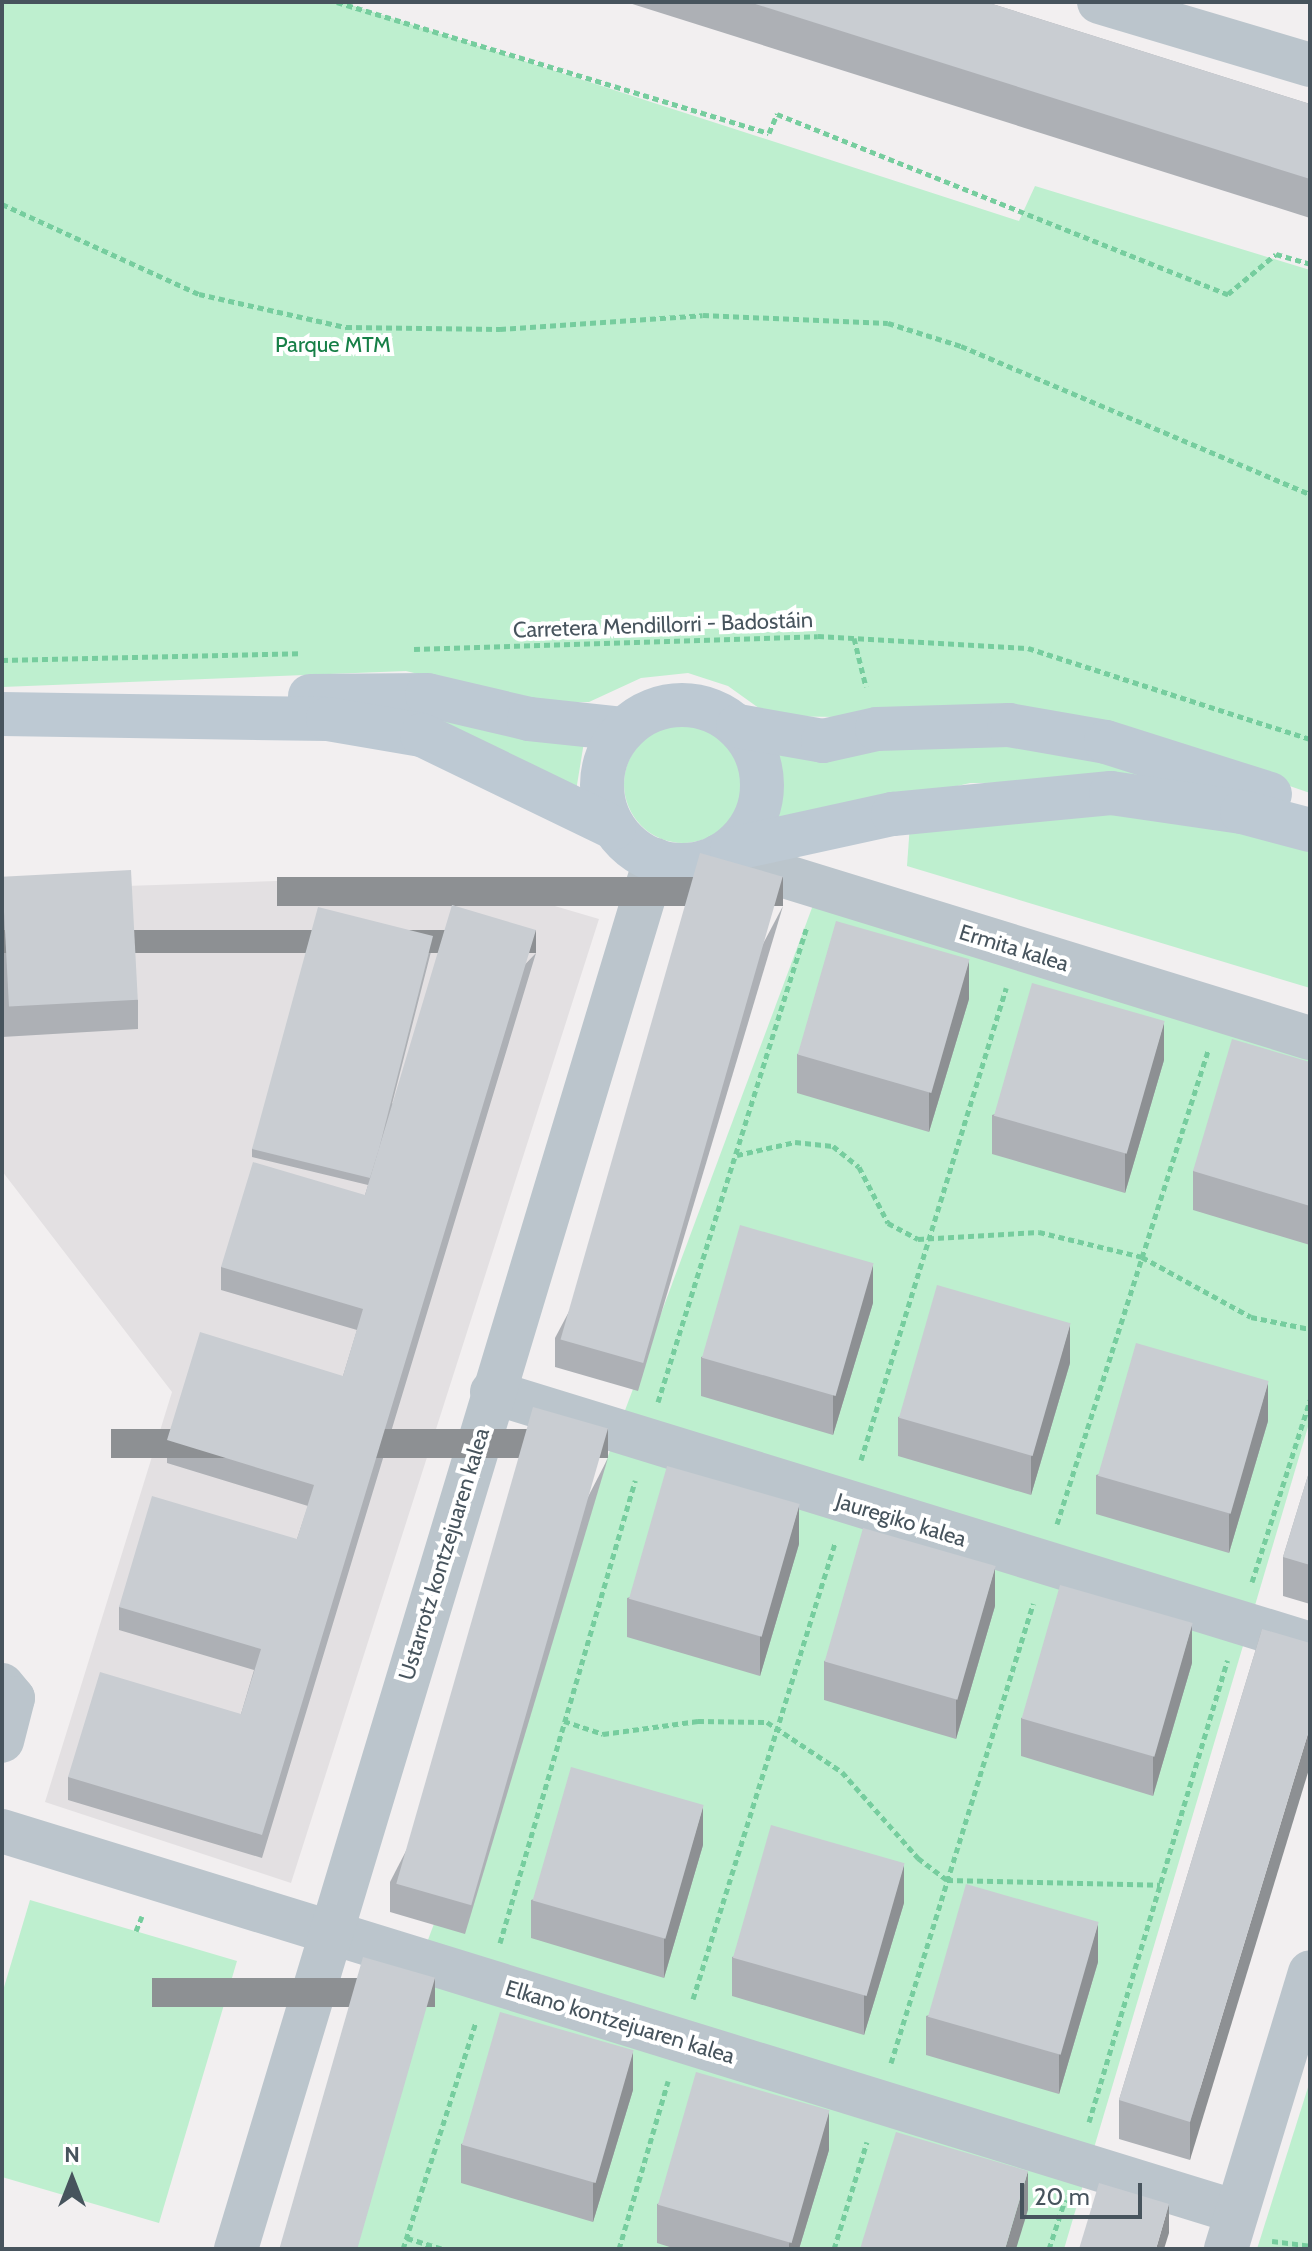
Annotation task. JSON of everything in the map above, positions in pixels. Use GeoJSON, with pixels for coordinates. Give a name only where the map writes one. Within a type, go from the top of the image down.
{"type":"FeatureCollection","features":[{"type":"Feature","properties":{"kind":"street"},"geometry":{"type":"LineString","coordinates":[[1099,2],[1310,65]]}},
{"type":"Feature","properties":{"kind":"street"},"geometry":{"type":"LineString","coordinates":[[98,712],[206,696],[427,695],[529,719],[624,729]]}},
{"type":"Feature","properties":{"kind":"street"},"geometry":{"type":"LineString","coordinates":[[614,828],[602,777],[624,729],[655,710],[689,705],[738,726],[823,741],[877,729],[1009,725],[1106,742],[1310,807]]}},
{"type":"Feature","properties":{"kind":"street"},"geometry":{"type":"LineString","coordinates":[[2,714],[98,712],[328,719],[422,735],[614,828],[655,860],[676,865],[893,814],[1111,793],[1242,812],[1310,830]]}},
{"type":"Feature","properties":{"kind":"street"},"geometry":{"type":"LineString","coordinates":[[726,852],[749,831],[763,785],[760,761],[738,726]]}},
{"type":"Feature","properties":{"kind":"street","name":"Ermita kalea"},"geometry":{"type":"LineString","coordinates":[[726,852],[819,889],[1310,1038]]}},
{"type":"Feature","properties":{"kind":"street","name":"Ustarrotz kontzejuaren kalea"},"geometry":{"type":"LineString","coordinates":[[236,2249],[492,1392],[655,860]]}},
{"type":"Feature","properties":{"kind":"street","name":"Jauregiko kalea"},"geometry":{"type":"LineString","coordinates":[[492,1392],[847,1504],[1310,1644]]}},
{"type":"Feature","properties":{"kind":"street"},"geometry":{"type":"LineString","coordinates":[[2,1685],[13,1698],[2,1741]]}},
{"type":"Feature","properties":{"kind":"street","name":"Elkano kontzejuaren kalea"},"geometry":{"type":"LineString","coordinates":[[2,1831],[1077,2162],[1232,2231]]}},
{"type":"Feature","properties":{"kind":"street"},"geometry":{"type":"LineString","coordinates":[[1232,2231],[1310,1972]]}},
{"type":"Feature","properties":{"kind":"path"},"geometry":{"type":"LineString","coordinates":[[337,2],[769,133],[777,114],[1228,294],[1276,254],[1310,264]]}},
{"type":"Feature","properties":{"kind":"path"},"geometry":{"type":"LineString","coordinates":[[2,204],[199,294],[346,327],[500,329],[703,315],[888,323],[961,346],[1310,494]]}},
{"type":"Feature","properties":{"kind":"path","name":"Carretera Mendillorri - Badostáin"},"geometry":{"type":"LineString","coordinates":[[401,650],[818,636],[1028,648],[1310,739]]}},
{"type":"Feature","properties":{"kind":"path"},"geometry":{"type":"LineString","coordinates":[[2,660],[308,653]]}},
{"type":"Feature","properties":{"kind":"path"},"geometry":{"type":"LineString","coordinates":[[403,2249],[489,1981],[646,1442],[819,889]]}},
{"type":"Feature","properties":{"kind":"path"},"geometry":{"type":"LineString","coordinates":[[619,2249],[680,2040],[1018,949]]}},
{"type":"Feature","properties":{"kind":"path"},"geometry":{"type":"LineString","coordinates":[[834,2249],[1045,1564],[1220,1011]]}},
{"type":"Feature","properties":{"kind":"path"},"geometry":{"type":"LineString","coordinates":[[736,1155],[795,1142],[833,1146],[859,1167],[888,1223],[929,1239],[1039,1232],[1142,1257],[1251,1317],[1310,1329]]}},
{"type":"Feature","properties":{"kind":"path"},"geometry":{"type":"LineString","coordinates":[[1077,2162],[1310,1400]]}},
{"type":"Feature","properties":{"kind":"path"},"geometry":{"type":"LineString","coordinates":[[564,1721],[603,1734],[698,1721],[767,1722],[842,1772],[918,1858],[947,1880],[1160,1885]]}},
{"type":"Feature","properties":{"kind":"path"},"geometry":{"type":"LineString","coordinates":[[407,2238],[443,2249]]}},
{"type":"Feature","properties":{"kind":"shaded area"},"geometry":{"type":"Polygon","coordinates":[[[336,879],[487,886],[599,919],[291,1883],[45,1802],[172,1392],[2,1171],[2,890],[336,879]]]}},
{"type":"Feature","properties":{"kind":"green space","name":"Parque MTM"},"geometry":{"type":"Polygon","coordinates":[[[2,2],[342,2],[1019,221],[1035,186],[1310,270],[1310,793],[1243,770],[839,717],[770,716],[728,686],[688,673],[641,678],[589,702],[534,703],[406,671],[2,687],[2,2]]]}},
{"type":"Feature","properties":{"kind":"green space"},"geometry":{"type":"Polygon","coordinates":[[[412,707],[585,736],[576,791],[412,707]]]}},
{"type":"Feature","properties":{"kind":"green space"},"geometry":{"type":"Polygon","coordinates":[[[683,725],[705,730],[725,742],[737,762],[742,784],[737,806],[725,826],[705,838],[683,843],[661,838],[641,826],[629,806],[624,784],[629,762],[641,742],[661,730],[683,725]]]}},
{"type":"Feature","properties":{"kind":"green space"},"geometry":{"type":"Polygon","coordinates":[[[938,731],[1202,782],[970,783],[771,830],[781,767],[775,746],[938,731]]]}},
{"type":"Feature","properties":{"kind":"green space"},"geometry":{"type":"Polygon","coordinates":[[[1076,806],[1310,838],[1310,988],[907,866],[910,824],[1076,806]]]}},
{"type":"Feature","properties":{"kind":"green space"},"geometry":{"type":"Polygon","coordinates":[[[819,889],[1310,1038],[1310,1420],[1064,2249],[313,2249],[819,889]]]}},
{"type":"Feature","properties":{"kind":"green space"},"geometry":{"type":"Polygon","coordinates":[[[30,1900],[237,1961],[159,2223],[2,2177],[2,1994],[30,1900]]]}},
{"type":"Feature","properties":{"kind":"green space"},"geometry":{"type":"Polygon","coordinates":[[[1310,2081],[1310,2249],[1257,2249],[1310,2081]]]}},
{"type":"Feature","properties":{"kind":"building"},"geometry":{"type":"Polygon","coordinates":[[[749,2],[986,2],[1310,104],[1310,179],[749,2]]]}},
{"type":"Feature","properties":{"kind":"building"},"geometry":{"type":"Polygon","coordinates":[[[700,853],[783,877],[643,1363],[561,1339],[700,853]]]}},
{"type":"Feature","properties":{"kind":"building"},"geometry":{"type":"Polygon","coordinates":[[[131,870],[138,1000],[9,1007],[2,877],[131,870]]]}},
{"type":"Feature","properties":{"kind":"building"},"geometry":{"type":"Polygon","coordinates":[[[452,905],[536,930],[262,1835],[68,1777],[100,1672],[241,1714],[261,1649],[119,1607],[152,1496],[297,1539],[314,1485],[167,1440],[200,1332],[343,1376],[363,1309],[221,1267],[253,1162],[365,1195],[452,905]]]}},
{"type":"Feature","properties":{"kind":"building"},"geometry":{"type":"Polygon","coordinates":[[[318,907],[433,936],[370,1178],[252,1149],[318,907]]]}},
{"type":"Feature","properties":{"kind":"building"},"geometry":{"type":"Polygon","coordinates":[[[836,921],[970,959],[931,1093],[798,1055],[836,921]]]}},
{"type":"Feature","properties":{"kind":"building"},"geometry":{"type":"Polygon","coordinates":[[[1032,983],[1165,1021],[1127,1154],[994,1116],[1032,983]]]}},
{"type":"Feature","properties":{"kind":"building"},"geometry":{"type":"Polygon","coordinates":[[[1232,1039],[1310,1062],[1310,1206],[1193,1171],[1232,1039]]]}},
{"type":"Feature","properties":{"kind":"building"},"geometry":{"type":"Polygon","coordinates":[[[740,1225],[874,1263],[836,1396],[702,1358],[740,1225]]]}},
{"type":"Feature","properties":{"kind":"building"},"geometry":{"type":"Polygon","coordinates":[[[937,1285],[1071,1323],[1033,1456],[899,1418],[937,1285]]]}},
{"type":"Feature","properties":{"kind":"building"},"geometry":{"type":"Polygon","coordinates":[[[1136,1343],[1269,1381],[1231,1514],[1098,1476],[1136,1343]]]}},
{"type":"Feature","properties":{"kind":"building"},"geometry":{"type":"Polygon","coordinates":[[[533,1407],[608,1428],[471,1905],[396,1884],[533,1407]]]}},
{"type":"Feature","properties":{"kind":"building"},"geometry":{"type":"Polygon","coordinates":[[[667,1466],[800,1504],[762,1637],[629,1599],[667,1466]]]}},
{"type":"Feature","properties":{"kind":"building"},"geometry":{"type":"Polygon","coordinates":[[[1310,1469],[1310,1565],[1283,1557],[1310,1469]]]}},
{"type":"Feature","properties":{"kind":"building"},"geometry":{"type":"Polygon","coordinates":[[[863,1528],[996,1566],[957,1700],[825,1662],[863,1528]]]}},
{"type":"Feature","properties":{"kind":"building"},"geometry":{"type":"Polygon","coordinates":[[[1060,1585],[1193,1623],[1154,1757],[1022,1719],[1060,1585]]]}},
{"type":"Feature","properties":{"kind":"building"},"geometry":{"type":"Polygon","coordinates":[[[1262,1629],[1310,1643],[1310,1727],[1190,2122],[1119,2100],[1262,1629]]]}},
{"type":"Feature","properties":{"kind":"building"},"geometry":{"type":"Polygon","coordinates":[[[571,1767],[704,1805],[665,1939],[533,1901],[571,1767]]]}},
{"type":"Feature","properties":{"kind":"building"},"geometry":{"type":"Polygon","coordinates":[[[771,1825],[905,1863],[867,1996],[733,1958],[771,1825]]]}},
{"type":"Feature","properties":{"kind":"building"},"geometry":{"type":"Polygon","coordinates":[[[966,1884],[1099,1922],[1061,2055],[928,2017],[966,1884]]]}},
{"type":"Feature","properties":{"kind":"building"},"geometry":{"type":"Polygon","coordinates":[[[363,1957],[435,1978],[357,2249],[279,2249],[363,1957]]]}},
{"type":"Feature","properties":{"kind":"building"},"geometry":{"type":"Polygon","coordinates":[[[500,2012],[634,2050],[596,2183],[462,2145],[500,2012]]]}},
{"type":"Feature","properties":{"kind":"building"},"geometry":{"type":"Polygon","coordinates":[[[696,2072],[830,2110],[792,2243],[658,2205],[696,2072]]]}},
{"type":"Feature","properties":{"kind":"building"},"geometry":{"type":"Polygon","coordinates":[[[896,2132],[1028,2171],[1005,2249],[860,2249],[896,2132]]]}},
{"type":"Feature","properties":{"kind":"building"},"geometry":{"type":"Polygon","coordinates":[[[1099,2183],[1169,2204],[1156,2249],[1079,2249],[1099,2183]]]}}]}
